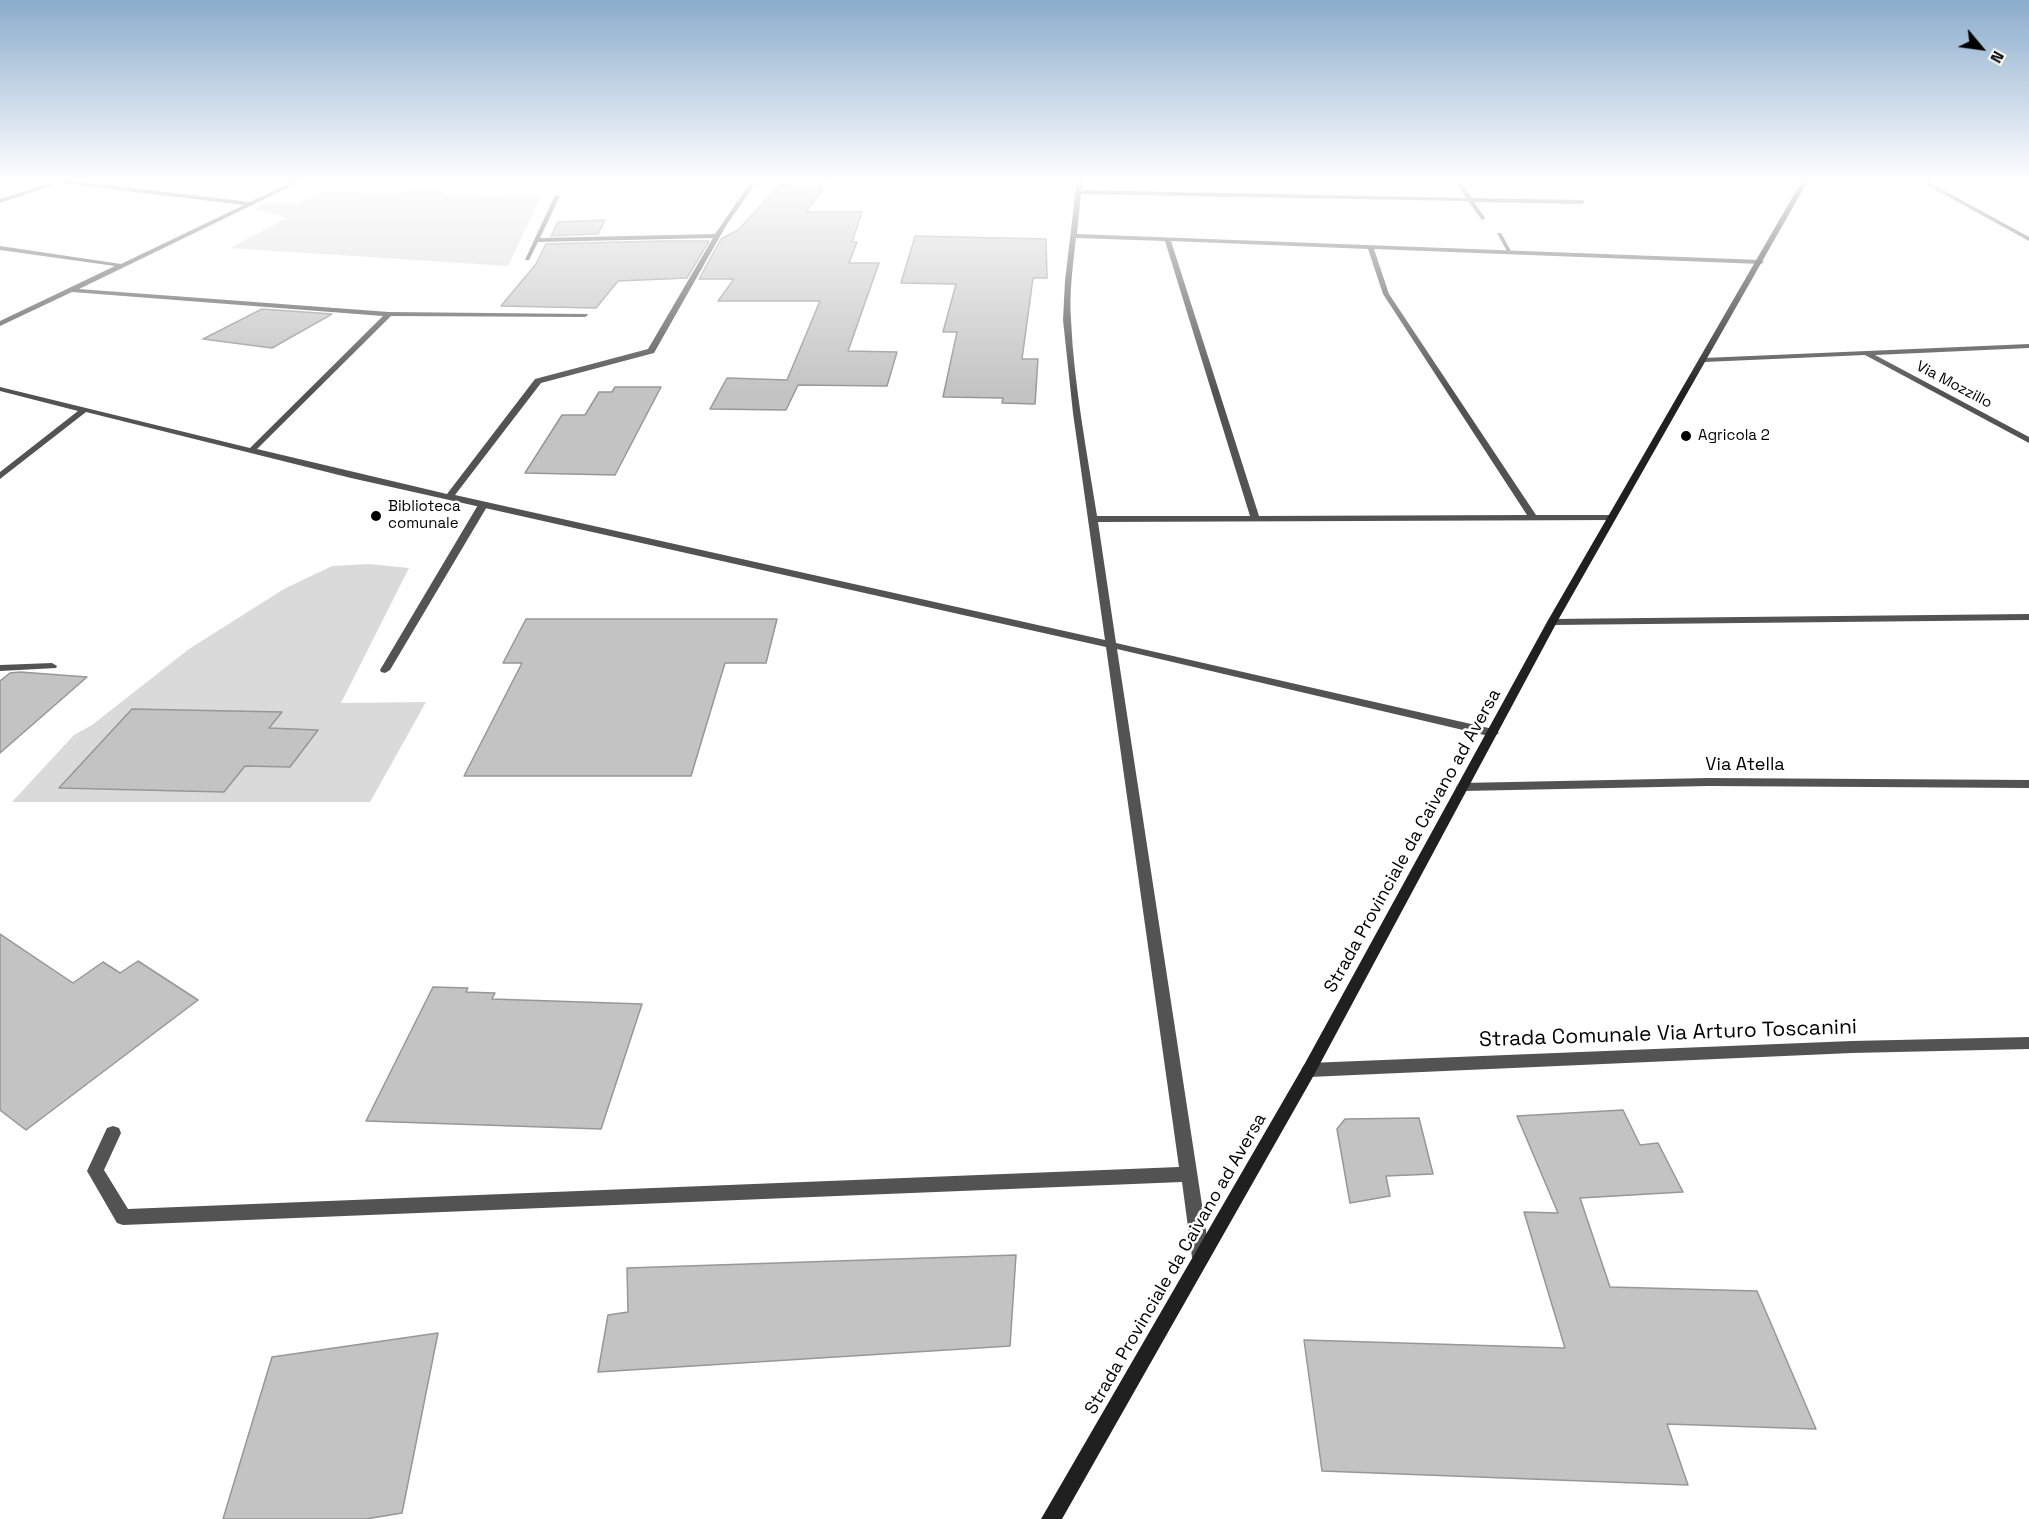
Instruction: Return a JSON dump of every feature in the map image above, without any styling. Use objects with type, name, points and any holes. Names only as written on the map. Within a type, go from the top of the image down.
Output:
[{"type":"main road","name":"Strada Provinciale da Caivano ad Aversa","points":[[1051,1519],[1308,1070],[1552,622],[1768,250]]},
{"type":"street","points":[[13,250],[119,265]]},
{"type":"street","points":[[0,324],[151,250]]},
{"type":"street","points":[[527,259],[531,250]]},
{"type":"street","points":[[449,497],[538,381],[651,351],[709,250]]},
{"type":"street","points":[[1073,250],[1068,281],[1067,320],[1077,413],[1201,1257]]},
{"type":"street","points":[[1170,250],[1255,517]]},
{"type":"street","points":[[1371,250],[1386,294],[1533,518]]},
{"type":"street","points":[[1451,250],[1761,262]]},
{"type":"street","points":[[69,290],[389,314],[585,315]]},
{"type":"street","points":[[251,451],[389,314]]},
{"type":"street","points":[[1704,360],[2029,346]]},
{"type":"street","name":"Via Mozzillo","points":[[1866,353],[2029,440]]},
{"type":"street","points":[[0,389],[483,505],[1493,733]]},
{"type":"street","points":[[0,476],[85,409]]},
{"type":"street","points":[[385,670],[483,505]]},
{"type":"street","points":[[1094,519],[1612,518]]},
{"type":"street","points":[[1552,622],[2029,617]]},
{"type":"street","points":[[0,668],[52,666]]},
{"type":"street","name":"Via Atella","points":[[1462,787],[1709,782],[2029,784]]},
{"type":"street","name":"Strada Comunale Via Arturo Toscanini","points":[[1308,1070],[1840,1048],[2029,1043]]},
{"type":"street","points":[[113,1133],[95,1171],[123,1217],[1189,1174]]},
{"type":"shaded area","points":[[259,250],[516,250],[508,266]]},
{"type":"shaded area","points":[[369,564],[409,568],[341,703],[426,702],[370,802],[12,802],[74,735],[92,725],[189,649],[284,589],[332,566]]},
{"type":"building","points":[[543,250],[704,250],[687,278],[618,281],[596,308],[501,306],[536,264]]},
{"type":"building","points":[[715,250],[854,250],[849,263],[879,263],[848,351],[897,352],[887,386],[798,385],[786,410],[710,409],[727,378],[787,380],[820,301],[718,301],[734,279],[699,279]]},
{"type":"building","points":[[911,250],[1046,250],[1047,278],[1033,278],[1022,359],[1038,359],[1035,404],[1002,403],[1003,398],[943,397],[957,332],[943,332],[956,284],[901,283]]},
{"type":"building","points":[[262,309],[332,314],[272,348],[203,339]]},
{"type":"building","points":[[615,387],[661,387],[615,475],[525,473],[562,415],[585,415],[599,392],[612,392]]},
{"type":"building","points":[[526,619],[777,619],[766,663],[725,663],[691,776],[464,776],[522,663],[503,663]]},
{"type":"building","points":[[10,673],[87,677],[0,753],[0,681]]},
{"type":"building","points":[[132,709],[282,712],[269,728],[318,730],[290,767],[245,766],[224,792],[59,788]]},
{"type":"building","points":[[0,934],[73,983],[103,962],[120,973],[138,961],[198,1000],[26,1130],[0,1110]]},
{"type":"building","points":[[433,987],[468,988],[466,992],[495,993],[492,999],[642,1004],[601,1129],[366,1121]]},
{"type":"building","points":[[1623,1110],[1640,1145],[1658,1143],[1683,1192],[1580,1198],[1610,1287],[1757,1291],[1816,1429],[1667,1424],[1688,1485],[1322,1471],[1304,1340],[1565,1348],[1524,1212],[1558,1213],[1517,1116]]},
{"type":"building","points":[[1419,1118],[1433,1174],[1386,1176],[1390,1196],[1350,1203],[1337,1129],[1345,1119]]},
{"type":"building","points":[[1016,1255],[1010,1346],[598,1372],[608,1315],[628,1312],[627,1268]]},
{"type":"building","points":[[438,1333],[402,1513],[366,1519],[223,1519],[272,1357]]},
{"type":"place","name":"Agricola 2","points":[[1686,436]]},
{"type":"place","name":"Biblioteca comunale","points":[[376,516]]}]
